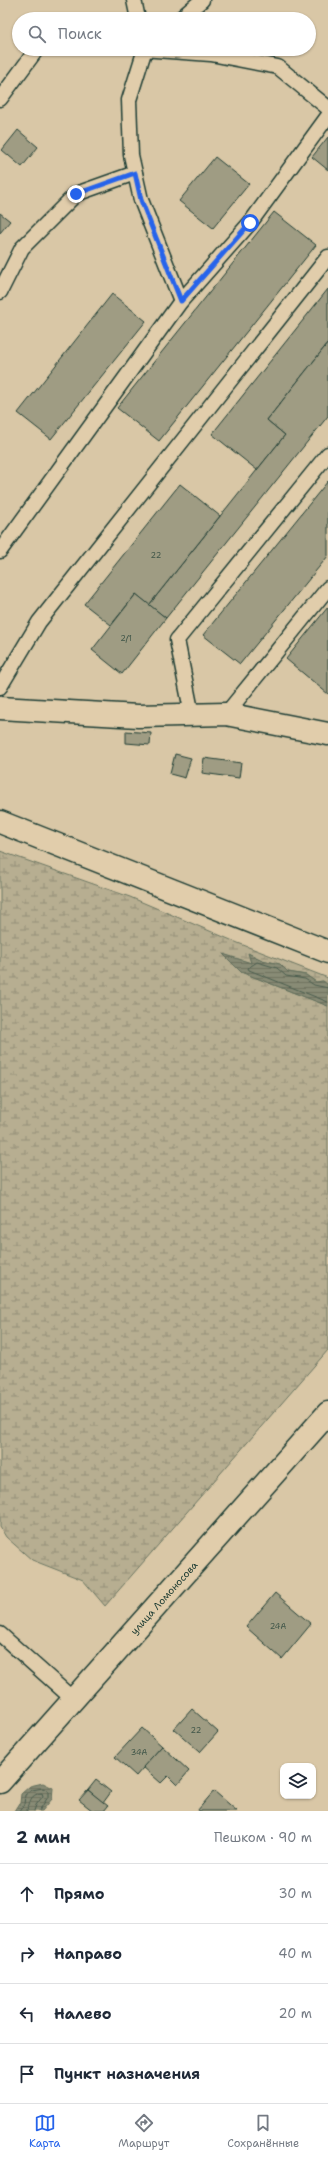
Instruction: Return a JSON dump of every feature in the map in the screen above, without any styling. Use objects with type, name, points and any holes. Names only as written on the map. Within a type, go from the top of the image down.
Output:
[{"type":"street","points":[[0,708],[138,716],[226,714],[328,734]]},
{"type":"street","points":[[0,822],[328,952]]},
{"type":"street","name":"улица Ломоносова","points":[[0,1782],[328,1413]]},
{"type":"lane","points":[[134,0],[137,12]]},
{"type":"lane","points":[[188,12],[202,0]]},
{"type":"lane","points":[[0,99],[33,56]]},
{"type":"lane","points":[[143,56],[129,100],[131,155],[141,200],[181,301]]},
{"type":"lane","points":[[221,56],[278,68],[328,108]]},
{"type":"lane","points":[[0,551],[181,301],[250,223],[328,116]]},
{"type":"lane","points":[[0,292],[22,248],[76,194],[135,173]]},
{"type":"lane","points":[[0,687],[39,622],[328,257]]},
{"type":"lane","points":[[192,715],[177,640],[328,454]]},
{"type":"lane","points":[[226,714],[328,588]]},
{"type":"lane","points":[[0,1634],[74,1700]]},
{"type":"green space","points":[[0,851],[130,897],[238,943],[328,978],[328,985],[323,981],[316,982],[306,975],[288,972],[279,964],[262,960],[249,954],[251,963],[224,955],[241,972],[328,1006],[328,1350],[105,1606],[83,1580],[32,1560],[6,1537],[0,1527]]},
{"type":"water","points":[[248,953],[262,960],[280,964],[288,972],[306,975],[316,982],[323,981],[328,985],[328,1006],[241,972],[223,954],[251,963]]},
{"type":"water","points":[[43,1783],[53,1788],[52,1799],[42,1811],[15,1811],[20,1803],[21,1794],[30,1786]]},
{"type":"building","points":[[18,130],[38,147],[22,167],[2,150]]},
{"type":"building","points":[[328,137],[328,170],[312,157]]},
{"type":"building","points":[[215,157],[249,184],[213,228],[179,201]]},
{"type":"building","points":[[274,212],[316,245],[159,441],[117,408]]},
{"type":"building","points":[[0,213],[10,221],[0,233]]},
{"type":"building","points":[[328,289],[328,343],[267,420],[285,435],[257,470],[212,434]]},
{"type":"building","points":[[112,294],[146,321],[51,439],[18,413]]},
{"type":"building","points":[[328,343],[328,416],[166,618],[149,605],[285,435],[267,420]]},
{"type":"building","points":[[328,481],[328,556],[240,664],[203,635]]},
{"type":"building","points":[[180,484],[220,516],[149,605],[136,594],[111,625],[84,604]]},
{"type":"building","points":[[136,594],[166,618],[122,674],[92,650]]},
{"type":"building","points":[[328,607],[328,694],[286,659]]},
{"type":"building","points":[[126,731],[151,733],[150,745],[126,743]]},
{"type":"building","points":[[175,754],[191,758],[185,778],[170,774]]},
{"type":"building","points":[[204,758],[241,763],[239,778],[202,773]]},
{"type":"building","points":[[275,1593],[311,1624],[282,1659],[246,1627]]},
{"type":"building","points":[[192,1709],[218,1732],[200,1752],[174,1729]]},
{"type":"building","points":[[142,1728],[162,1746],[136,1776],[115,1757]]},
{"type":"building","points":[[162,1746],[189,1771],[177,1785],[168,1776],[161,1783],[143,1767]]},
{"type":"building","points":[[96,1780],[111,1792],[103,1803],[88,1790]]},
{"type":"building","points":[[88,1790],[108,1806],[104,1811],[93,1811],[79,1800]]},
{"type":"building","points":[[214,1791],[237,1811],[197,1811]]},
{"type":"route","points":[[76,194],[135,173],[141,200],[181,301],[250,223]]}]
